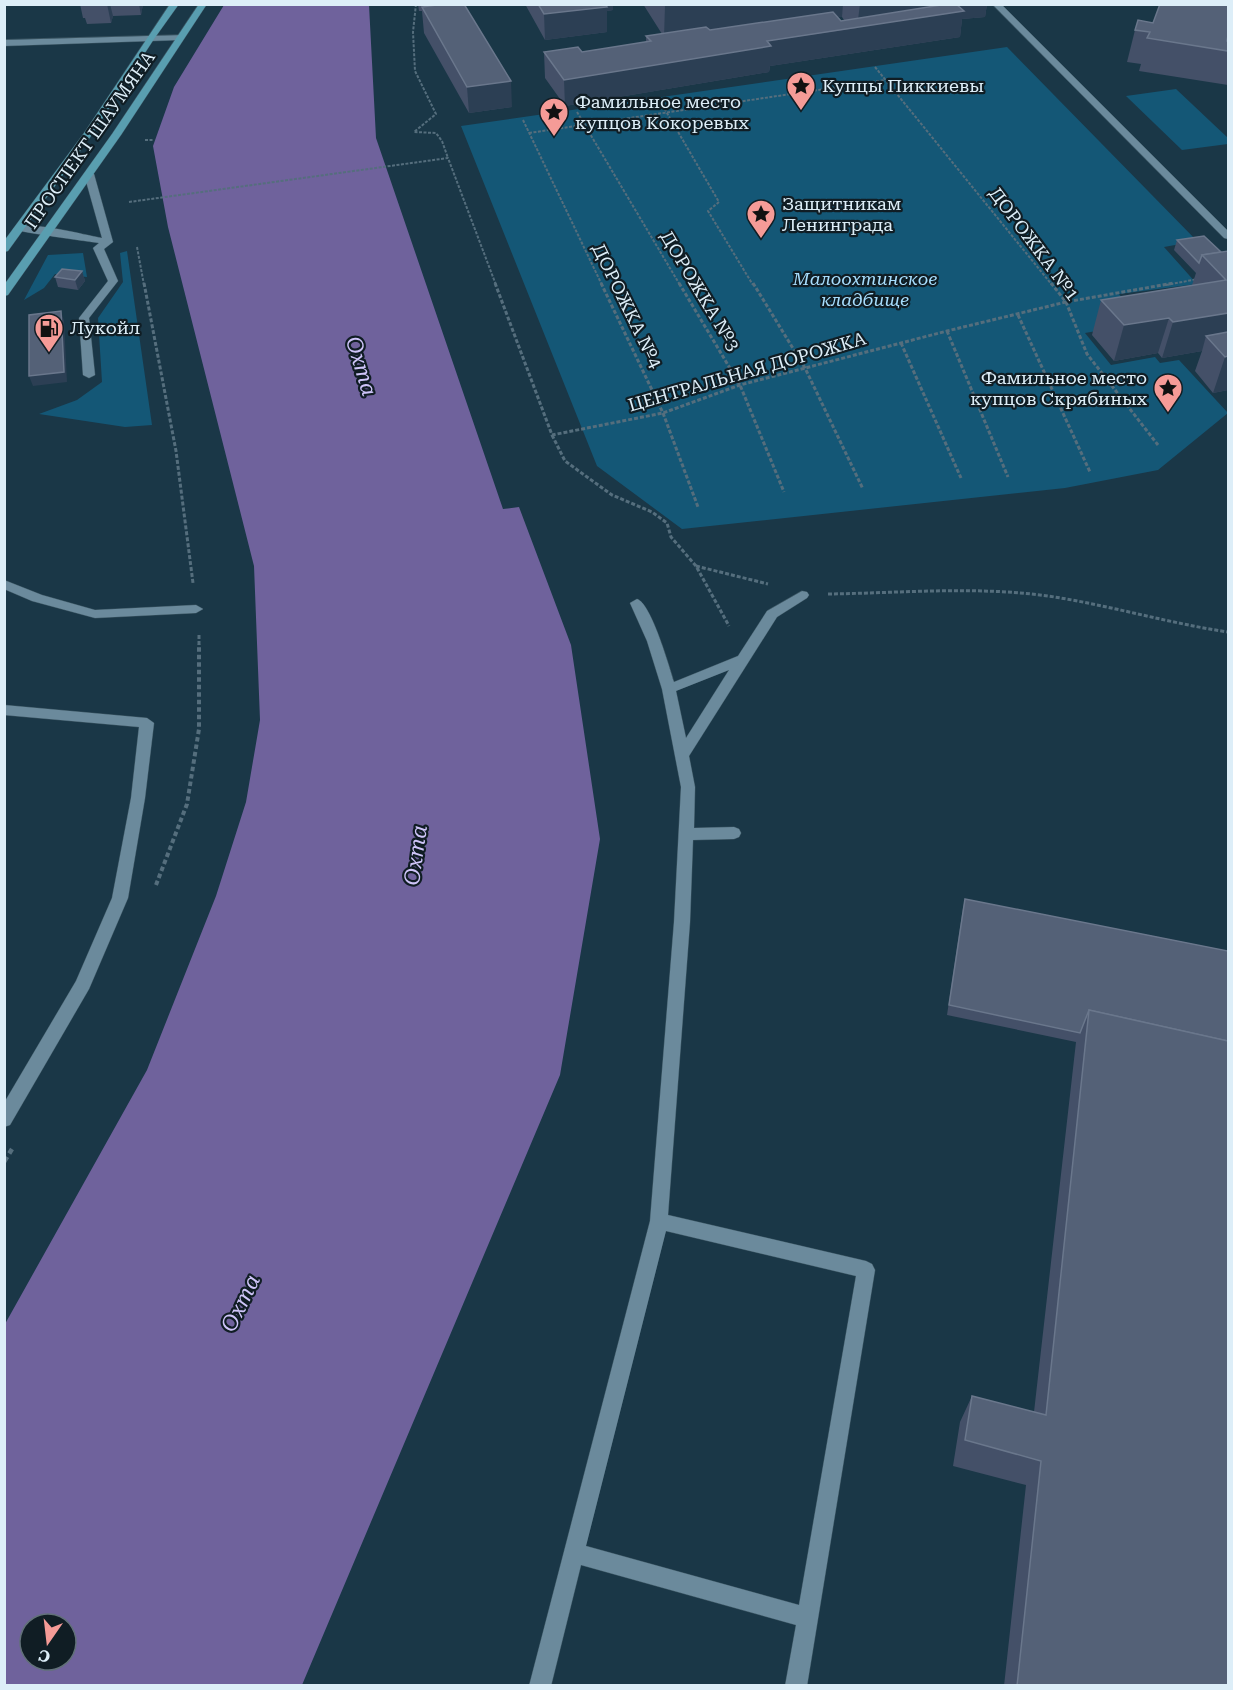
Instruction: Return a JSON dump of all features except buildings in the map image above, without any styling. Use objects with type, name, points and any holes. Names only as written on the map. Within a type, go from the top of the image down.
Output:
[{"type":"street","name":"ПРОСПЕКТ ШАУМЯНА","points":[[4,249],[88,135],[150,38],[175,4]]},
{"type":"street","name":"ПРОСПЕКТ ШАУМЯНА","points":[[4,293],[89,174],[203,4]]},
{"type":"lane","points":[[996,4],[1228,236]]},
{"type":"lane","points":[[4,43],[180,37]]},
{"type":"lane","points":[[89,174],[108,242]]},
{"type":"lane","points":[[18,229],[47,231],[108,242]]},
{"type":"lane","points":[[89,375],[84,318],[113,281],[98,248],[108,242]]},
{"type":"lane","points":[[4,584],[37,598],[95,614],[196,609]]},
{"type":"lane","points":[[682,755],[772,614],[802,595]]},
{"type":"lane","points":[[540,1686],[659,1221],[682,922],[688,787],[669,689],[654,641],[637,603]]},
{"type":"lane","points":[[669,689],[745,659]]},
{"type":"lane","points":[[4,710],[147,723],[138,798],[120,898],[83,984],[4,1120]]},
{"type":"lane","points":[[686,834],[734,833]]},
{"type":"lane","points":[[659,1221],[866,1270],[796,1686]]},
{"type":"lane","points":[[574,1554],[808,1617]]},
{"type":"path","points":[[416,4],[413,32],[415,71],[436,114],[414,132],[436,133],[442,141],[552,435],[566,461],[575,468],[612,495],[652,512],[667,523],[671,537],[696,566],[745,659]]},
{"type":"path","name":"ДОРОЖКА №1","points":[[875,67],[1066,302],[1087,354],[1158,445]]},
{"type":"path","points":[[529,133],[886,80]]},
{"type":"path","points":[[660,101],[669,112],[719,202],[708,211],[805,368],[863,489]]},
{"type":"path","name":"ДОРОЖКА №3","points":[[577,112],[741,384],[784,492]]},
{"type":"path","name":"ДОРОЖКА №4","points":[[523,120],[663,413],[698,507]]},
{"type":"path","points":[[129,201],[448,158]]},
{"type":"path","points":[[137,244],[176,451],[200,646],[199,729],[187,804],[159,878]]},
{"type":"path","name":"ЦЕНТРАЛЬНАЯ ДОРОЖКА","points":[[552,435],[582,431],[663,413],[741,384],[1066,302],[1202,279]]},
{"type":"path","points":[[1018,315],[1090,472]]},
{"type":"path","points":[[946,331],[1008,477]]},
{"type":"path","points":[[901,343],[961,478]]},
{"type":"path","points":[[696,566],[759,580],[802,595],[1022,593],[1117,609],[1194,628],[1228,632]]},
{"type":"green space","name":"Малоохтинское кладбище","points":[[1007,47],[1197,241],[1164,247],[1197,284],[1119,294],[1142,323],[1085,333],[1111,365],[1155,357],[1160,363],[1179,360],[1228,413],[1158,470],[1065,488],[682,529],[597,466],[461,126]]},
{"type":"green space","points":[[1176,89],[1228,138],[1228,144],[1182,150],[1126,96]]},
{"type":"green space","points":[[127,251],[152,425],[125,427],[39,414],[77,400],[102,382],[98,318],[123,282],[120,253]]},
{"type":"green space","points":[[83,253],[87,277],[55,274],[44,288],[24,300],[48,255]]},
{"type":"water","name":"Охта","points":[[224,5],[369,5],[376,138],[503,509],[519,507],[571,645],[600,839],[560,1075],[302,1685],[5,1685],[5,1324],[147,1070],[216,896],[246,802],[260,720],[254,566],[168,227],[153,146],[174,87]]},
{"type":"place","name":"Купцы Пиккиевы","points":[[801,112]]},
{"type":"place","name":"Фамильное место купцов Кокоревых","points":[[554,138]]},
{"type":"place","name":"Защитникам Ленинграда","points":[[761,240]]},
{"type":"place","name":"Лукойл","points":[[49,354]]},
{"type":"place","name":"Фамильное место купцов Скрябиных","points":[[1168,414]]}]
